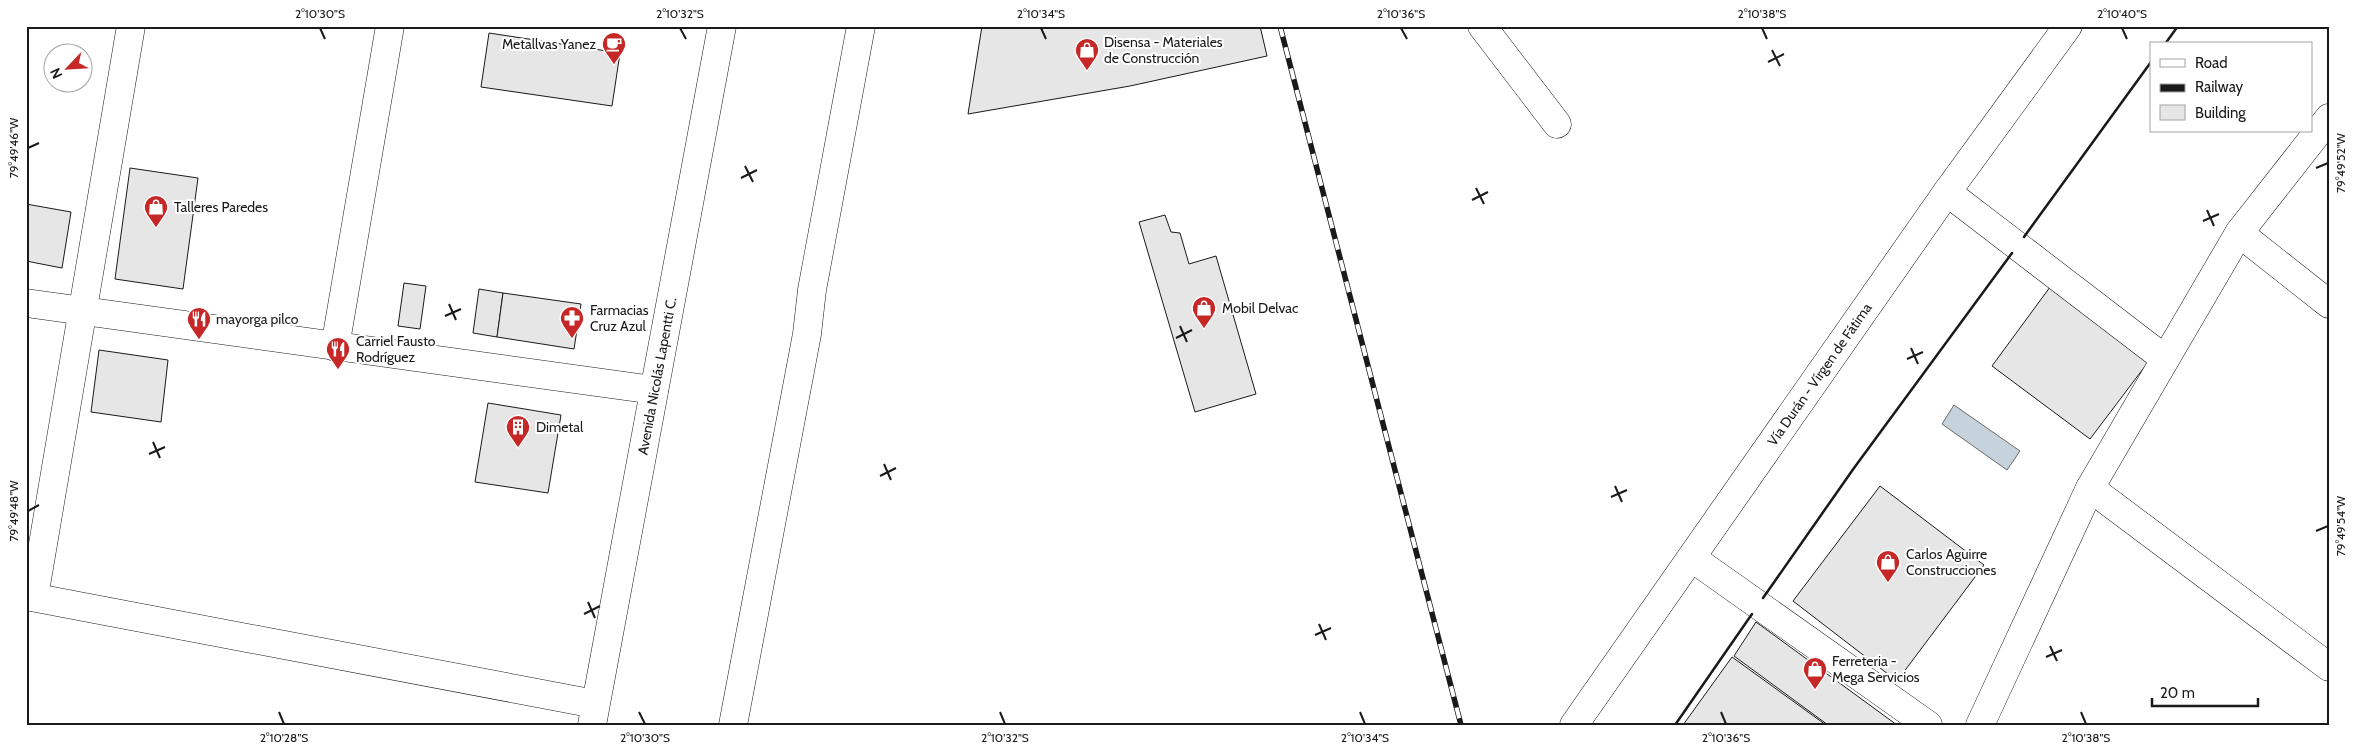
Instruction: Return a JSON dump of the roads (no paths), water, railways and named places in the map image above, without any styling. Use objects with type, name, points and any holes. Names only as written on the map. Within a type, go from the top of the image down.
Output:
[{"type":"main road","points":[[131,26],[82,312],[30,597],[594,714]]},
{"type":"main road","points":[[335,347],[390,26]]},
{"type":"main road","name":"Avenida Nicolás Lapentti C.","points":[[594,714],[722,26]]},
{"type":"main road","points":[[733,725],[807,334],[812,290],[861,26]]},
{"type":"main road","points":[[1482,26],[1557,124]]},
{"type":"main road","name":"Vía Durán - Vírgen de Fátima","points":[[1574,725],[1947,192],[2068,26]]},
{"type":"main road","points":[[1980,725],[2090,488],[2239,233],[2329,118]]},
{"type":"main road","points":[[1947,192],[2166,359]]},
{"type":"main road","points":[[2239,233],[2329,304]]},
{"type":"main road","points":[[26,303],[654,390]]},
{"type":"main road","points":[[2090,488],[2329,667]]},
{"type":"main road","points":[[1692,558],[1928,725]]},
{"type":"railway","points":[[1280,26],[1461,725]]},
{"type":"place","name":"Metallvas Yanez","points":[[614,65]]},
{"type":"place","name":"Disensa - Materiales de Construcción","points":[[1087,71]]},
{"type":"place","name":"Talleres Paredes","points":[[156,228]]},
{"type":"place","name":"Mobil Delvac","points":[[1204,329]]},
{"type":"place","name":"Farmacias Cruz Azul","points":[[572,339]]},
{"type":"place","name":"mayorga pilco","points":[[199,340]]},
{"type":"place","name":"Carriel Fausto Rodríguez","points":[[338,370]]},
{"type":"place","name":"Dimetal","points":[[518,448]]},
{"type":"place","name":"Carlos Aguirre Construcciones","points":[[1888,583]]},
{"type":"place","name":"Ferreteria - Mega Servicios","points":[[1815,690]]}]
